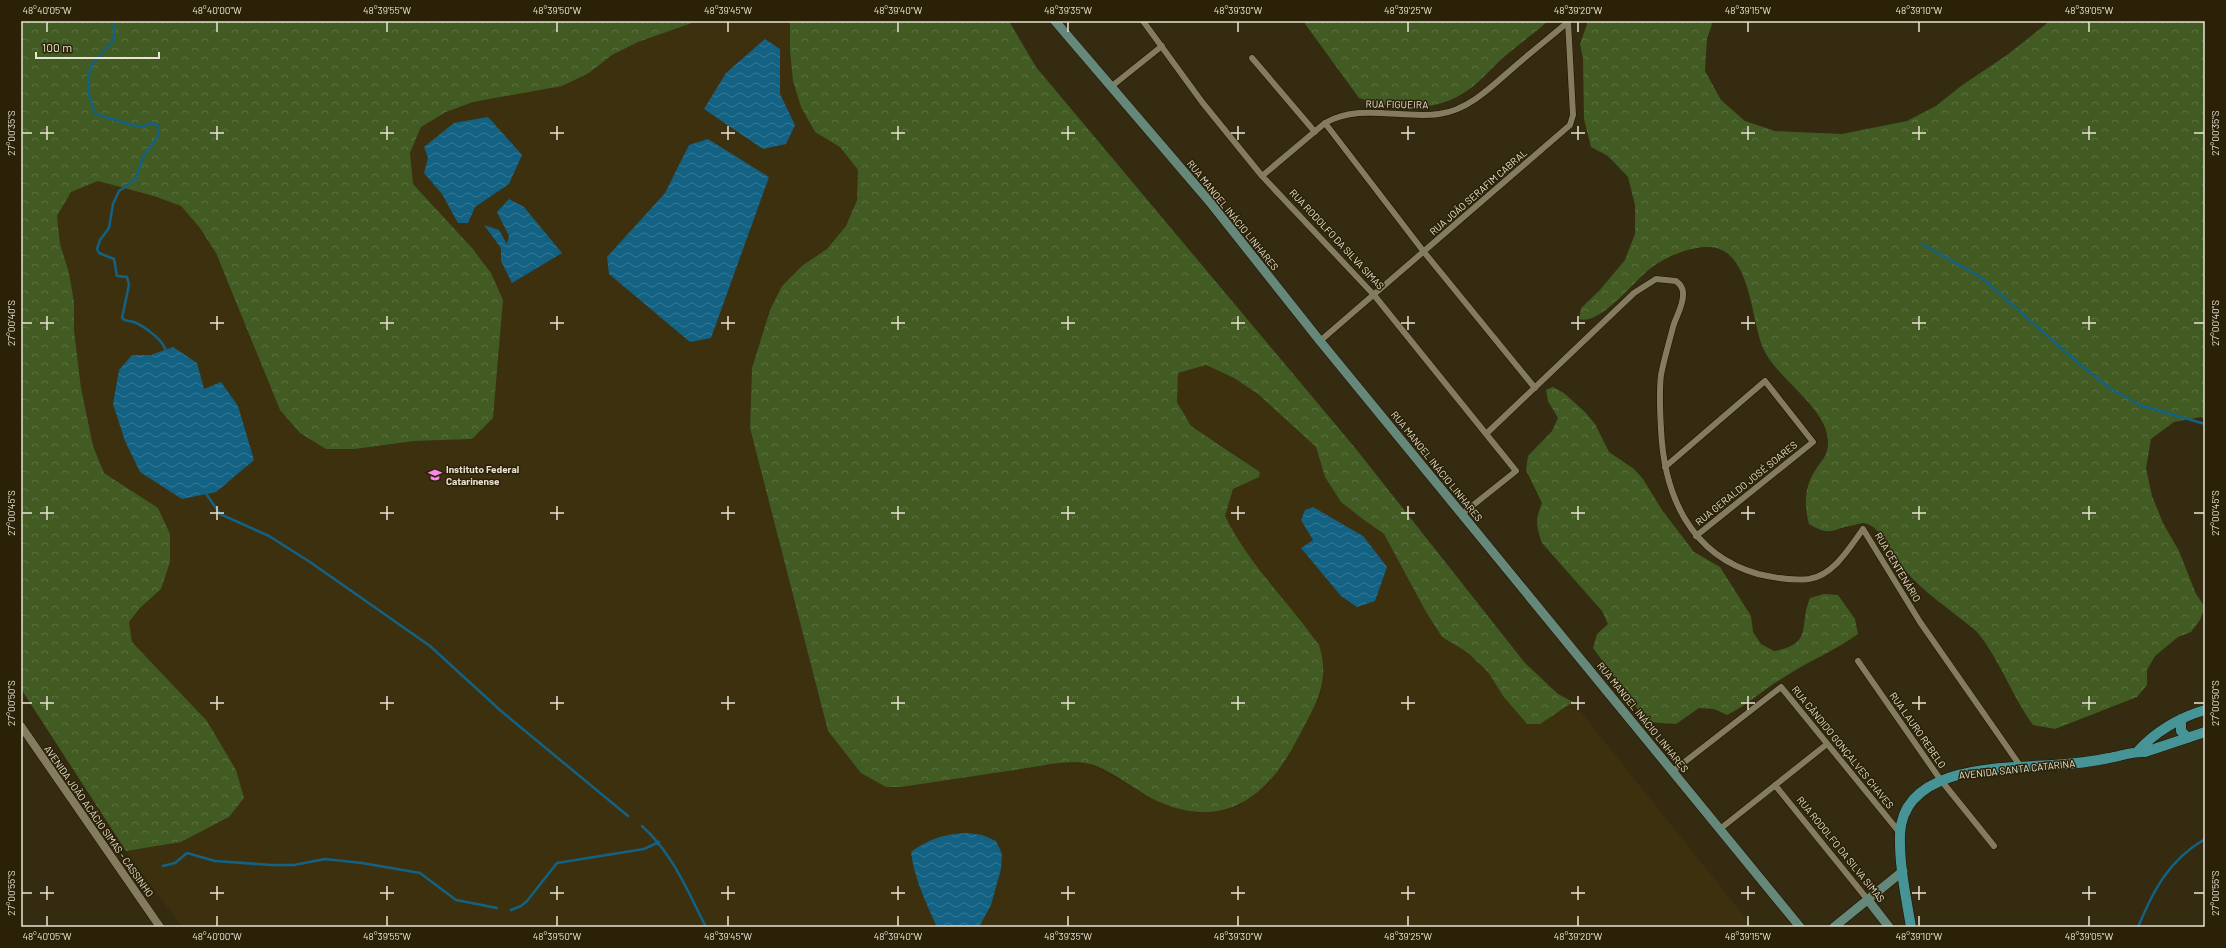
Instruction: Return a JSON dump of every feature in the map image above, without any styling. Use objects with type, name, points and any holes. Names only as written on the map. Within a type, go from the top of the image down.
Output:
[{"type":"main road","name":"RUA MANOEL INÁCIO LINHARES","points":[[1055,21],[1209,201],[1320,341],[1800,927]]},
{"type":"main road","name":"AVENIDA SANTA CATARINA","points":[[2138,751],[2144,744],[2181,719],[2205,710]]},
{"type":"main road","points":[[2181,719],[2182,731],[2188,738]]},
{"type":"main road","name":"AVENIDA SANTA CATARINA","points":[[1911,927],[1903,871],[1900,833],[1904,816],[1913,799],[1940,779],[1966,773],[2065,764],[2109,758],[2138,751],[2145,752],[2205,732]]},
{"type":"main road","points":[[1834,927],[1903,871]]},
{"type":"main road","name":"RUA RODOLFO DA SILVA SIMAS","points":[[1868,900],[1889,927]]},
{"type":"street","name":"RUA RODOLFO DA SILVA SIMAS","points":[[1143,21],[1202,102],[1262,176],[1374,295],[1516,471],[1462,514]]},
{"type":"street","name":"RUA FIGUEIRA","points":[[1262,176],[1325,123],[1336,116],[1349,113],[1426,115],[1450,112],[1476,98],[1569,21]]},
{"type":"street","name":"RUA JOÃO SERAFIM CABRAL","points":[[1320,341],[1570,125],[1573,115],[1569,21]]},
{"type":"street","points":[[1112,86],[1162,46]]},
{"type":"street","points":[[1252,58],[1315,132]]},
{"type":"street","points":[[1325,123],[1424,252],[1535,388],[1486,434]]},
{"type":"street","name":"RUA CENTENÁRIO","points":[[1535,388],[1643,286],[1656,279],[1663,278],[1673,279],[1680,283],[1684,294],[1674,324],[1661,375],[1661,429],[1665,467],[1679,510],[1696,536],[1713,551],[1745,570],[1772,577],[1794,580],[1814,578],[1829,569],[1840,560],[1864,529],[1920,622],[2021,767]]},
{"type":"street","name":"RUA GERALDO JOSÉ SOARES","points":[[1665,467],[1766,381],[1813,442],[1696,536]]},
{"type":"street","name":"RUA LAURO REBELO","points":[[1858,661],[1940,779],[1994,846]]},
{"type":"street","name":"RUA CÂNDIDO GONÇALVES CHAVES","points":[[1673,771],[1781,687],[1900,833]]},
{"type":"street","name":"AVENIDA JOÃO ACÁCIO SIMAS - CASSINHO","points":[[21,726],[160,927]]},
{"type":"street","points":[[1720,828],[1827,744]]},
{"type":"street","name":"RUA RODOLFO DA SILVA SIMAS","points":[[1775,785],[1868,900]]},
{"type":"shaded area","name":"Instituto Federal Catarinense","points":[[716,21],[786,21],[790,24],[790,52],[793,81],[815,132],[840,147],[858,170],[857,200],[846,226],[827,249],[803,265],[782,286],[770,310],[752,368],[750,428],[828,731],[901,787],[1062,763],[1091,764],[1151,798],[1165,804],[1199,813],[1229,809],[1242,804],[1266,786],[1289,756],[1321,691],[1323,677],[1310,634],[1255,566],[1238,541],[1225,516],[1233,488],[1259,477],[1239,456],[1191,426],[1177,402],[1178,373],[1206,365],[1234,378],[1258,394],[1316,447],[1325,477],[1364,520],[1384,534],[1426,612],[1442,637],[1467,652],[1488,672],[1503,696],[1540,724],[1573,702],[1753,927],[182,927],[126,851],[181,842],[229,817],[207,721],[132,642],[129,622],[140,608],[161,589],[170,562],[133,491],[104,473],[93,446],[81,389],[74,330],[74,301],[69,273],[60,244],[57,216],[71,192],[98,181],[154,196],[181,206],[200,228],[216,253],[280,410],[355,449],[414,441],[471,439],[493,418],[500,334],[491,273],[472,248],[413,184],[410,153],[421,127],[446,112],[473,102],[589,73],[612,55],[638,42],[665,32],[692,23]]},
{"type":"green space","points":[[21,21],[716,21],[692,23],[638,42],[612,55],[589,73],[562,86],[473,102],[446,112],[421,127],[410,153],[413,184],[472,248],[491,273],[503,300],[493,418],[472,439],[414,441],[355,449],[326,449],[300,433],[280,410],[216,253],[200,228],[181,206],[154,196],[98,181],[71,192],[57,216],[60,244],[69,273],[74,302],[74,330],[81,388],[93,446],[104,473],[158,508],[170,534],[170,562],[161,589],[140,608],[129,622],[132,642],[207,721],[236,770],[244,798],[229,817],[181,842],[126,851],[21,689]]},
{"type":"green space","points":[[786,21],[1009,21],[1036,67],[1356,449],[1525,663],[1558,694],[1573,702],[1540,724],[1527,724],[1503,696],[1488,672],[1467,652],[1442,637],[1426,612],[1384,534],[1341,502],[1325,477],[1316,447],[1258,394],[1234,378],[1206,365],[1178,373],[1177,402],[1191,426],[1260,472],[1259,477],[1233,489],[1225,516],[1257,567],[1319,645],[1322,658],[1322,682],[1316,703],[1299,736],[1272,778],[1257,793],[1239,804],[1220,811],[1199,812],[1176,808],[1151,798],[1103,769],[1090,764],[1082,763],[1073,762],[1056,764],[901,787],[886,787],[861,773],[828,731],[750,428],[752,368],[770,310],[782,286],[803,265],[827,249],[846,226],[857,200],[858,170],[840,147],[815,132],[801,107],[793,81],[790,52],[790,24]]},
{"type":"green space","points":[[1303,21],[1548,21],[1505,56],[1474,86],[1462,94],[1450,100],[1425,107],[1398,107],[1359,98]]},
{"type":"green space","points":[[1588,21],[1713,21],[1707,39],[1705,71],[1721,100],[1745,121],[1775,131],[1842,134],[1907,121],[1936,106],[1961,86],[2007,55],[2050,21],[2205,21],[2205,419],[2201,417],[2174,422],[2151,439],[2146,468],[2152,496],[2163,523],[2179,551],[2196,594],[2205,607],[2200,620],[2191,632],[2178,637],[2155,656],[2147,670],[2147,685],[2137,697],[2055,729],[2033,725],[1992,654],[1977,632],[1929,594],[1911,577],[1903,568],[1877,530],[1864,523],[1847,526],[1832,531],[1823,530],[1809,524],[1806,510],[1807,489],[1812,476],[1827,451],[1828,443],[1826,430],[1812,407],[1780,372],[1764,350],[1759,337],[1752,304],[1741,271],[1732,258],[1721,250],[1706,247],[1686,250],[1667,258],[1647,271],[1608,308],[1598,315],[1588,319],[1579,319],[1581,308],[1599,291],[1625,260],[1635,234],[1635,205],[1628,177],[1608,156],[1591,147],[1584,119],[1583,58],[1580,44]]},
{"type":"green space","points":[[1553,387],[1564,393],[1585,412],[1595,424],[1609,452],[1634,469],[1643,479],[1662,510],[1694,552],[1720,567],[1751,616],[1753,632],[1761,644],[1774,651],[1787,648],[1795,644],[1800,639],[1802,633],[1810,598],[1824,594],[1838,595],[1855,619],[1858,634],[1778,681],[1727,715],[1714,709],[1699,708],[1676,724],[1647,722],[1593,648],[1597,634],[1608,624],[1602,611],[1542,543],[1538,532],[1537,519],[1542,503],[1526,470],[1528,456],[1552,431],[1558,418],[1548,401],[1546,390]]},
{"type":"water","points":[[765,39],[780,49],[780,94],[795,125],[786,144],[763,149],[704,109],[726,73]]},
{"type":"water","points":[[488,117],[522,155],[509,184],[475,207],[468,223],[458,223],[442,194],[424,173],[428,158],[424,147],[454,123]]},
{"type":"water","points":[[708,139],[769,177],[711,338],[690,342],[609,274],[607,257],[665,193],[689,145]]},
{"type":"water","points":[[509,199],[524,207],[562,253],[512,283],[501,261],[501,248],[484,225],[499,230],[507,244],[509,236],[497,212]]},
{"type":"water","points":[[173,347],[197,363],[204,389],[221,382],[238,406],[254,460],[216,492],[182,499],[140,472],[125,441],[113,404],[119,370],[132,355],[151,355]]},
{"type":"water","points":[[1313,507],[1363,536],[1387,567],[1375,601],[1357,607],[1341,596],[1301,548],[1313,540],[1301,520],[1305,510]]},
{"type":"water","points":[[967,833],[982,835],[996,841],[1002,854],[1001,869],[991,905],[979,927],[937,927],[918,881],[911,852],[917,847],[937,838]]},
{"type":"waterway","points":[[114,21],[114,40],[97,58],[90,69],[88,76],[89,93],[92,104],[96,114],[138,127],[154,123],[158,126],[159,135],[143,157],[135,180],[119,191],[113,204],[109,228],[100,240],[97,249],[99,253],[114,259],[117,276],[127,277],[129,285],[122,318],[134,322],[148,330],[162,343],[166,352]]},
{"type":"waterway","points":[[1922,244],[1982,278],[2083,367],[2111,389],[2140,405],[2205,424]]},
{"type":"waterway","points":[[205,492],[220,514],[269,536],[310,562],[430,646],[501,711],[628,816]]},
{"type":"waterway","points":[[642,826],[653,837],[671,861],[686,886],[706,927]]},
{"type":"waterway","points":[[2138,927],[2150,900],[2172,866],[2192,847],[2205,839]]},
{"type":"waterway","points":[[511,910],[521,906],[527,901],[557,863],[644,849],[659,842]]},
{"type":"waterway","points":[[163,866],[175,863],[187,853],[215,861],[272,865],[294,865],[325,859],[362,863],[420,873],[456,900],[497,908]]},
{"type":"place","name":"Instituto Federal Catarinense","points":[[435,475]]}]
